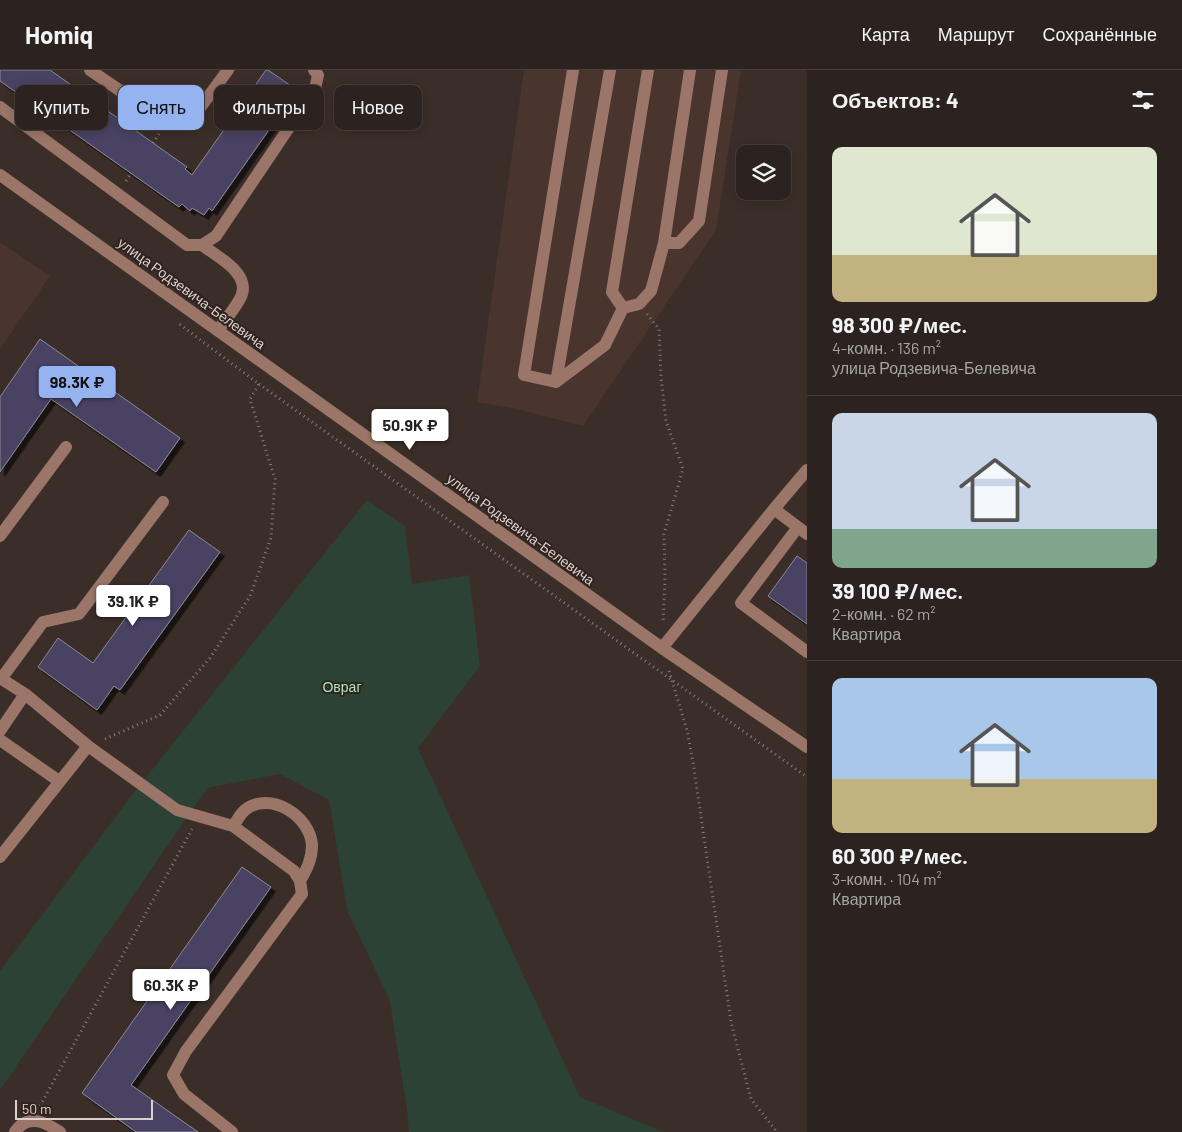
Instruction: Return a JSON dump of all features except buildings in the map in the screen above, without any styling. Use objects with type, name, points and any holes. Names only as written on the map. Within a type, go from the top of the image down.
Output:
[{"type":"street","points":[[90,70],[167,124],[181,125],[194,116],[228,70]]},
{"type":"street","points":[[0,107],[187,245],[202,245],[216,236],[315,89],[318,75],[314,70]]},
{"type":"street","points":[[573,70],[524,375],[556,382],[605,345],[623,308]]},
{"type":"street","points":[[556,382],[610,70]]},
{"type":"street","points":[[623,308],[612,292],[648,70]]},
{"type":"street","points":[[623,308],[639,304],[651,291],[664,244],[690,70]]},
{"type":"street","points":[[664,244],[679,243],[699,222],[722,70]]},
{"type":"street","name":"улица Родзевича-Белевича","points":[[0,175],[662,648],[807,747]]},
{"type":"street","points":[[202,245],[236,272],[242,282],[242,294],[218,330]]},
{"type":"street","points":[[0,536],[66,447]]},
{"type":"street","points":[[662,648],[807,470]]},
{"type":"street","points":[[163,502],[79,614],[43,622],[1,678],[24,694],[88,746],[178,810],[233,826],[294,871],[300,881],[302,894],[186,1051],[173,1075],[184,1094],[232,1132]]},
{"type":"street","points":[[774,509],[802,531],[741,603],[807,652]]},
{"type":"street","points":[[0,731],[24,694]]},
{"type":"street","points":[[0,740],[59,781]]},
{"type":"street","points":[[0,857],[88,746]]},
{"type":"street","points":[[233,826],[245,810],[256,805],[275,803],[288,809],[306,827],[312,843],[310,863],[300,881]]},
{"type":"street","points":[[15,1132],[19,1126],[32,1120],[47,1124],[60,1132]]},
{"type":"path","points":[[639,304],[659,329],[666,421],[682,470],[664,534],[665,580],[662,648],[687,730],[693,762],[731,1022],[752,1099],[777,1132]]},
{"type":"path","points":[[172,319],[259,384],[807,777]]},
{"type":"path","points":[[88,746],[160,715],[210,658],[250,596],[271,538],[275,479],[250,399],[259,384]]},
{"type":"path","points":[[32,1120],[199,816]]},
{"type":"shaded area","points":[[524,70],[741,70],[716,230],[583,426],[513,408],[477,402]]},
{"type":"shaded area","points":[[0,242],[50,276],[0,349]]},
{"type":"green space","name":"Овраг","points":[[367,500],[405,526],[412,584],[469,575],[480,666],[418,748],[580,1097],[663,1132],[409,1132],[390,1001],[347,910],[329,800],[280,774],[207,788],[0,1090],[0,971],[132,795]]}]
